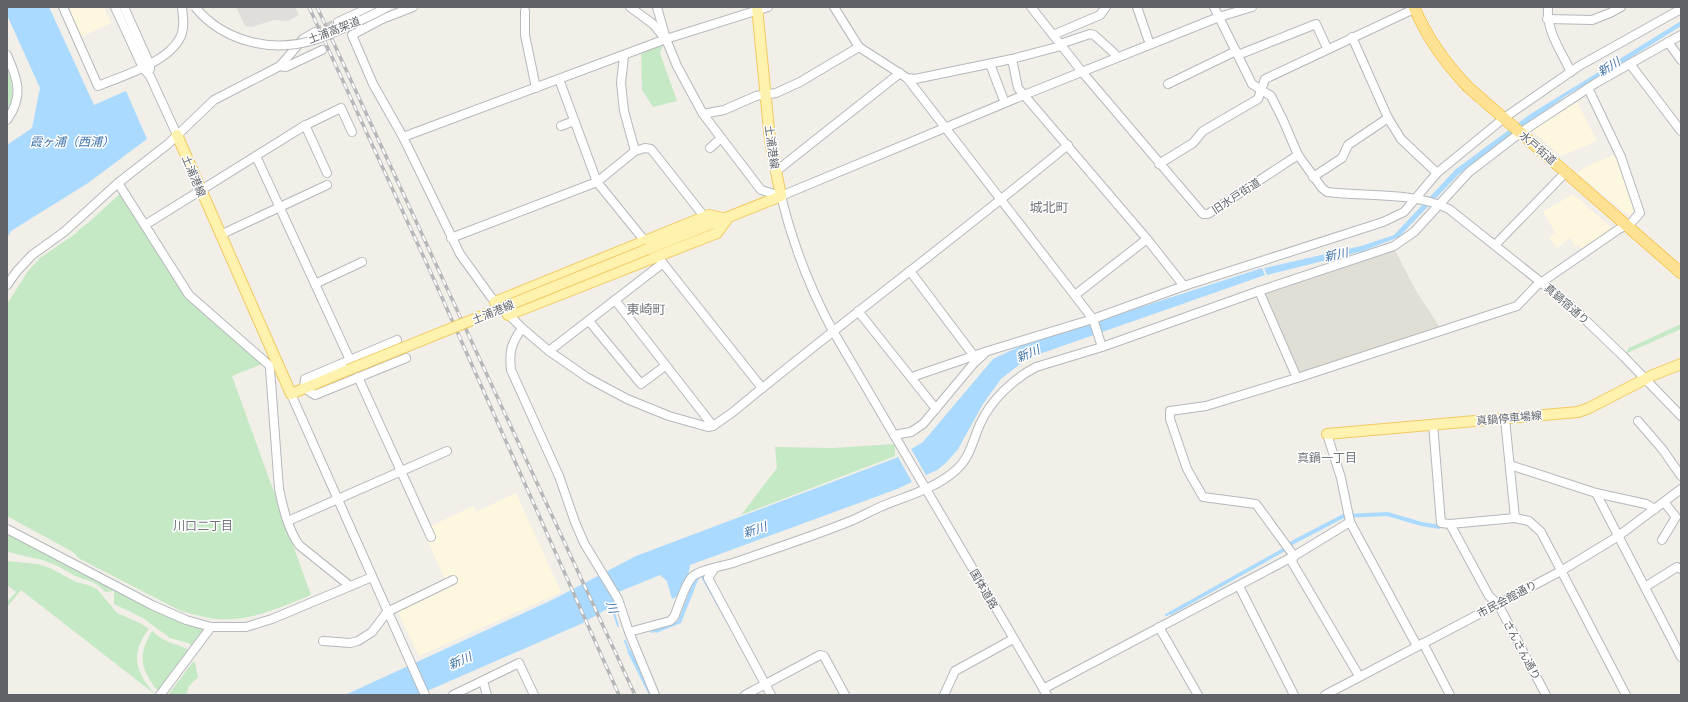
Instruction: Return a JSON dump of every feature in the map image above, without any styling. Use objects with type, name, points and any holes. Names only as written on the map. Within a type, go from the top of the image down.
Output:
[{"type":"highway","name":"水戸街道","points":[[1414,8],[1426,33],[1444,61],[1468,87],[1681,273]]},
{"type":"main road","name":"土浦港線","points":[[177,135],[291,394],[349,365],[646,245],[727,219],[781,196],[775,172],[765,94],[757,9]]},
{"type":"main road","points":[[508,315],[660,260],[717,233],[727,219]]},
{"type":"main road","points":[[495,302],[646,245]]},
{"type":"main road","name":"真鍋停車場線","points":[[1327,434],[1578,412],[1681,364]]},
{"type":"street","points":[[63,7],[98,86],[146,67],[172,48],[180,37],[184,21],[182,7]]},
{"type":"street","points":[[115,7],[146,67],[177,135]]},
{"type":"street","points":[[124,7],[146,67]]},
{"type":"street","name":"土浦高架道","points":[[195,7],[217,27],[235,37],[261,44],[280,45],[314,40],[387,7]]},
{"type":"street","points":[[338,22],[371,7]]},
{"type":"street","points":[[376,7],[382,19]]},
{"type":"street","points":[[413,7],[382,19],[352,35],[373,84],[403,138],[460,254],[472,273],[495,302],[522,328],[550,351],[588,378],[627,399],[669,416],[708,427],[713,426],[910,270],[1001,201],[1068,145]]},
{"type":"street","points":[[630,7],[653,24],[666,39]]},
{"type":"street","points":[[657,7],[666,39],[676,66],[703,114],[761,190],[781,196],[1024,95],[1083,73],[1219,17],[1252,7]]},
{"type":"street","points":[[403,138],[666,39],[757,9],[768,7]]},
{"type":"street","points":[[834,7],[858,47],[907,78],[947,128],[1001,201],[1093,319],[1102,347]]},
{"type":"street","name":"旧水戸街道","points":[[1031,7],[1083,73],[1201,213],[1206,215],[1298,155]]},
{"type":"street","points":[[1053,35],[1100,15],[1106,7]]},
{"type":"street","points":[[1137,7],[1148,39]]},
{"type":"street","points":[[1214,7],[1252,84],[1271,96],[1298,155],[1322,188],[1327,192],[1418,199],[1437,204]]},
{"type":"street","points":[[1548,7],[1547,19],[1553,36],[1571,72]]},
{"type":"street","points":[[1547,19],[1592,20],[1610,13],[1620,7]]},
{"type":"street","points":[[1159,164],[1193,144],[1203,131],[1258,99],[1265,79],[1327,48],[1414,8]]},
{"type":"street","points":[[912,377],[988,351],[1093,319],[1184,286],[1383,222],[1404,212],[1418,199],[1437,173],[1505,120],[1571,72],[1681,9]]},
{"type":"street","points":[[525,11],[525,35],[536,88]]},
{"type":"street","points":[[1168,84],[1237,53],[1316,24],[1327,48]]},
{"type":"street","points":[[7,285],[17,271],[32,255],[64,232],[118,183],[168,144],[218,97],[280,66],[303,39],[315,32]]},
{"type":"street","points":[[907,78],[915,79],[1012,59],[1061,45],[1090,34],[1094,34],[1114,53]]},
{"type":"street","points":[[629,632],[670,621],[674,617],[692,577],[707,569],[714,569],[854,520],[923,486],[950,475],[958,468],[972,446],[980,423],[997,398],[1018,377],[1036,366],[1102,347],[1259,291],[1394,246],[1414,232],[1437,204],[1469,172],[1519,132],[1588,88],[1681,35]]},
{"type":"street","points":[[1352,37],[1388,118],[1400,139],[1437,173]]},
{"type":"street","points":[[1668,42],[1681,60]]},
{"type":"street","points":[[703,114],[724,110],[746,100],[765,94],[776,93],[800,82],[858,47]]},
{"type":"street","points":[[280,66],[286,67],[322,50]]},
{"type":"street","points":[[7,55],[16,76],[18,94],[13,111],[7,120]]},
{"type":"street","points":[[624,56],[621,83],[624,111],[636,151]]},
{"type":"street","points":[[1012,59],[1018,88],[1147,238],[1184,286]]},
{"type":"street","points":[[990,64],[1003,98]]},
{"type":"street","points":[[1630,64],[1678,122],[1681,131]]},
{"type":"street","points":[[775,172],[900,74]]},
{"type":"street","points":[[559,79],[597,182],[646,245]]},
{"type":"street","points":[[1294,556],[1256,504],[1203,497],[1187,469],[1170,419],[1170,411],[1206,406],[1517,306],[1537,284],[1631,223],[1640,213],[1621,157],[1588,88]]},
{"type":"street","points":[[145,225],[305,125],[341,108],[352,132]]},
{"type":"street","points":[[1313,177],[1342,158],[1348,145],[1388,118]]},
{"type":"street","points":[[561,126],[574,121]]},
{"type":"street","points":[[305,125],[328,173]]},
{"type":"street","points":[[710,148],[721,138]]},
{"type":"street","points":[[452,238],[597,182],[636,151],[645,148],[651,149],[703,215]]},
{"type":"street","points":[[256,156],[315,284],[349,365],[397,340]]},
{"type":"street","points":[[1495,245],[1566,172]]},
{"type":"street","points":[[118,183],[189,294],[269,367],[279,489],[283,509],[293,537],[298,545],[350,586]]},
{"type":"street","points":[[220,235],[327,185]]},
{"type":"street","name":"国体道路","points":[[781,196],[788,228],[801,266],[832,331],[1045,692]]},
{"type":"street","name":"真鍋宿通り","points":[[1437,204],[1460,217],[1542,282],[1604,337],[1681,416]]},
{"type":"street","points":[[1075,295],[1147,238]]},
{"type":"street","points":[[550,351],[615,300],[660,260],[762,388]]},
{"type":"street","points":[[315,284],[362,262]]},
{"type":"street","points":[[910,270],[974,356]]},
{"type":"street","points":[[1259,291],[1297,378]]},
{"type":"street","points":[[615,300],[713,426]]},
{"type":"street","points":[[858,311],[936,408]]},
{"type":"street","points":[[589,321],[641,384],[665,366]]},
{"type":"street","points":[[522,328],[511,346],[509,357],[510,370],[558,476],[584,543],[618,600],[629,632],[655,695]]},
{"type":"street","points":[[894,435],[916,430],[974,363],[988,351]]},
{"type":"street","points":[[304,388],[315,395],[406,358]]},
{"type":"street","points":[[358,377],[431,536]]},
{"type":"street","points":[[291,394],[425,695]]},
{"type":"street","points":[[1505,419],[1515,518]]},
{"type":"street","points":[[1638,421],[1663,450],[1681,476]]},
{"type":"street","name":"さんさん通り","points":[[1433,424],[1441,523],[1450,524],[1489,596],[1498,604],[1546,695]]},
{"type":"street","points":[[1327,434],[1341,478],[1350,522],[1450,695]]},
{"type":"street","points":[[288,521],[447,451]]},
{"type":"street","points":[[1510,465],[1596,493],[1646,504],[1655,509]]},
{"type":"street","name":"市民会館通り","points":[[1325,695],[1561,571],[1617,537],[1680,492]]},
{"type":"street","points":[[1596,493],[1617,537],[1678,643],[1681,657]]},
{"type":"street","points":[[1662,540],[1676,517],[1664,502]]},
{"type":"street","points":[[1450,524],[1515,518],[1529,521],[1541,532],[1626,695]]},
{"type":"street","points":[[1045,692],[1159,627],[1294,556],[1350,522]]},
{"type":"street","points":[[7,529],[152,605],[186,620],[227,631],[272,619],[372,577]]},
{"type":"street","points":[[1294,556],[1292,562],[1359,676]]},
{"type":"street","points":[[1645,586],[1677,567],[1681,569]]},
{"type":"street","points":[[714,569],[708,578],[771,695]]},
{"type":"street","points":[[323,641],[350,643],[358,641],[372,632],[387,612],[453,580]]},
{"type":"street","points":[[1239,586],[1294,695]]},
{"type":"street","points":[[160,695],[211,627]]},
{"type":"street","points":[[1159,627],[1198,695]]},
{"type":"street","points":[[944,695],[956,671],[1013,639]]},
{"type":"street","points":[[746,695],[820,655],[824,656],[845,695]]},
{"type":"street","points":[[453,695],[519,663],[534,695]]},
{"type":"street","points":[[483,681],[487,695]]},
{"type":"shaded area","points":[[65,7],[104,7],[111,23],[79,38]]},
{"type":"shaded area","points":[[236,7],[295,7],[299,15],[288,21],[274,20],[252,27],[245,26]]},
{"type":"shaded area","points":[[1577,102],[1597,141],[1561,156],[1531,130]]},
{"type":"shaded area","points":[[1616,154],[1636,208],[1629,216],[1577,173],[1592,164]]},
{"type":"shaded area","points":[[1573,194],[1613,229],[1583,250],[1579,245],[1576,247],[1570,238],[1557,248],[1549,237],[1555,232],[1543,212]]},
{"type":"shaded area","points":[[1395,250],[1415,289],[1442,331],[1297,378],[1260,293]]},
{"type":"shaded area","points":[[516,493],[561,592],[419,656],[395,606],[446,581],[423,530],[473,506],[476,512]]},
{"type":"green space","points":[[664,43],[660,53],[677,101],[653,107],[642,90],[641,52]]},
{"type":"green space","points":[[7,70],[11,79],[12,95],[7,109]]},
{"type":"green space","points":[[121,193],[186,295],[262,364],[232,376],[311,595],[265,613],[253,616],[217,619],[194,615],[181,611],[80,559],[73,552],[7,516],[7,304],[28,271],[40,258],[75,234]]},
{"type":"green space","points":[[1681,324],[1681,329],[1625,354],[1629,348]]},
{"type":"green space","points":[[895,444],[895,456],[741,515],[777,468],[775,447],[833,448]]},
{"type":"green space","points":[[7,532],[209,628],[194,648],[188,643],[170,638],[143,618],[114,604],[114,591],[105,592],[96,584],[59,567],[36,558],[18,555],[7,551]]},
{"type":"green space","points":[[7,561],[38,564],[50,568],[76,582],[97,589],[117,613],[140,623],[149,629],[139,646],[137,655],[140,671],[149,687],[156,695],[21,590],[7,607],[7,602],[16,592],[7,585]]},
{"type":"green space","points":[[152,631],[162,639],[191,651],[159,693],[148,677],[143,664],[144,649]]},
{"type":"green space","points":[[193,662],[195,662],[198,677],[189,686],[186,695],[168,695]]},
{"type":"water","name":"霞ヶ浦（西浦）","points":[[7,7],[49,7],[94,105],[126,91],[147,139],[88,183],[11,231],[7,238],[7,145],[32,128],[40,88],[7,15]]},
{"type":"water","name":"新川","points":[[1681,21],[1681,26],[1619,65],[1567,95],[1459,174],[1399,237],[1363,251],[1267,275],[1264,268],[1361,246],[1394,235],[1456,169],[1529,115]]},
{"type":"water","points":[[1262,268],[1265,275],[1028,358],[1001,379],[983,404],[958,449],[946,463],[937,470],[897,489],[690,565],[686,585],[677,596],[672,599],[667,581],[660,575],[616,593],[612,606],[583,623],[418,695],[345,695],[552,600],[636,556],[896,458],[923,442],[993,359],[1023,345]]},
{"type":"water","points":[[1388,512],[1422,522],[1441,525],[1440,529],[1421,526],[1387,516],[1344,518],[1294,544],[1287,550],[1171,615],[1169,612],[1285,547],[1293,540],[1343,514]]},
{"type":"water","points":[[702,574],[764,683],[743,695],[737,695],[760,682],[701,577],[698,580],[681,623],[656,633],[654,630],[678,621],[694,579]]},
{"type":"water","points":[[627,651],[631,651],[653,695],[649,695]]},
{"type":"pier","points":[[910,447],[927,477],[913,484],[897,455]]},
{"type":"waterway","name":"川","points":[[611,604],[618,626]]},
{"type":"waterway","points":[[1166,615],[1172,612]]},
{"type":"waterway","points":[[652,632],[657,630]]},
{"type":"waterway","points":[[625,641],[630,653]]},
{"type":"tunnel","points":[[315,32],[338,22]]},
{"type":"railway","points":[[309,7],[431,273],[619,695]]},
{"type":"railway","points":[[317,7],[635,695]]},
{"type":"district","name":"城北町","points":[[1049,207]]},
{"type":"district","name":"東崎町","points":[[646,309]]},
{"type":"district","name":"真鍋一丁目","points":[[1327,458]]},
{"type":"district","name":"川口二丁目","points":[[203,526]]}]
